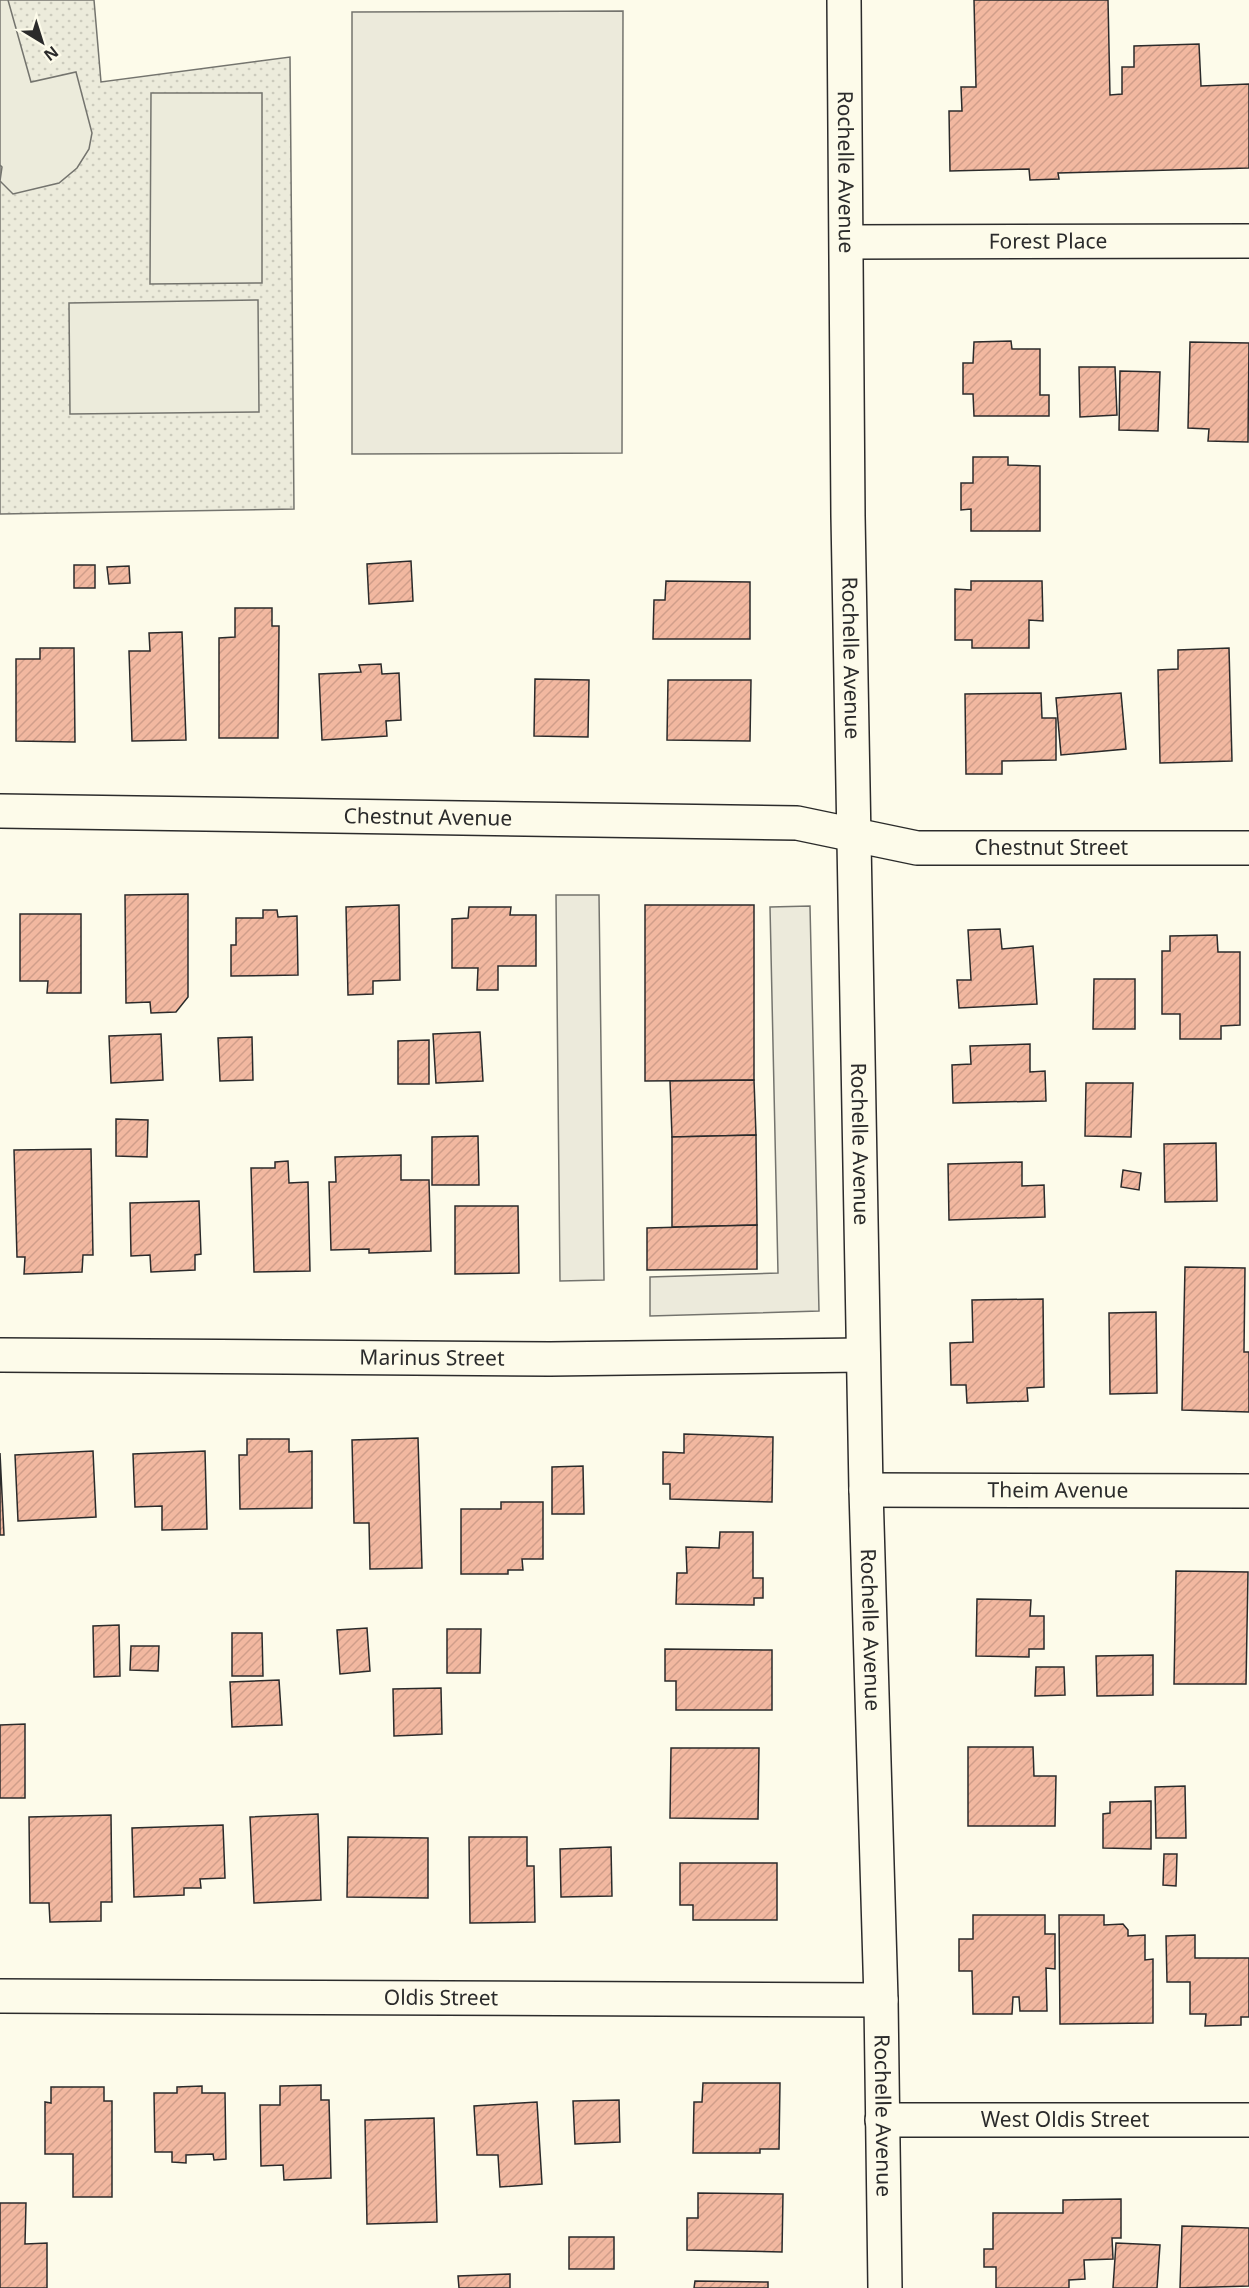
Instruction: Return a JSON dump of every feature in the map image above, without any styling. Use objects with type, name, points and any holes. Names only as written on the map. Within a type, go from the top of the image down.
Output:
[{"type":"street","name":"Rochelle Avenue","points":[[844,0],[846,354],[863,1355],[881,2000],[885,2288]]},
{"type":"street","name":"Forest Place","points":[[847,242],[1249,241]]},
{"type":"street","name":"Chestnut Avenue","points":[[0,811],[797,823],[855,834]]},
{"type":"street","name":"Chestnut Street","points":[[855,834],[917,848],[1249,848]]},
{"type":"street","name":"Marinus Street","points":[[0,1355],[560,1359],[863,1355]]},
{"type":"street","name":"Theim Avenue","points":[[866,1490],[1249,1491]]},
{"type":"street","name":"Oldis Street","points":[[0,1996],[881,2000]]},
{"type":"street","name":"West Oldis Street","points":[[882,2120],[1249,2120]]},
{"type":"shaded area","points":[[0,0],[94,0],[101,82],[290,57],[294,509],[0,514]]},
{"type":"shaded area","points":[[0,0],[8,0],[31,82],[76,72],[92,133],[89,149],[77,168],[59,183],[13,194],[0,181],[2,167],[0,165]]},
{"type":"shaded area","points":[[623,11],[622,453],[352,454],[352,12]]},
{"type":"shaded area","points":[[151,93],[262,93],[262,283],[150,284]]},
{"type":"shaded area","points":[[258,300],[259,412],[70,414],[69,303]]},
{"type":"shaded area","points":[[556,895],[599,895],[604,1280],[560,1281]]},
{"type":"shaded area","points":[[810,906],[819,1311],[650,1316],[650,1277],[778,1273],[770,907]]},
{"type":"building","points":[[974,0],[1108,0],[1110,95],[1122,94],[1122,67],[1134,67],[1134,46],[1199,44],[1201,86],[1249,84],[1249,168],[1058,173],[1059,179],[1030,180],[1029,169],[950,171],[949,111],[962,111],[961,87],[976,87]]},
{"type":"building","points":[[1011,341],[1012,349],[1040,349],[1040,395],[1049,395],[1049,416],[974,416],[973,394],[963,394],[963,363],[973,363],[974,342]]},
{"type":"building","points":[[1190,342],[1249,343],[1248,442],[1208,441],[1209,429],[1188,428]]},
{"type":"building","points":[[1079,367],[1115,367],[1117,415],[1080,417]]},
{"type":"building","points":[[1120,371],[1160,372],[1158,431],[1119,430]]},
{"type":"building","points":[[973,457],[1008,457],[1008,465],[1040,466],[1040,531],[971,531],[971,509],[961,510],[961,483],[973,483]]},
{"type":"building","points":[[411,561],[413,601],[369,604],[367,564]]},
{"type":"building","points":[[74,565],[95,565],[95,588],[74,588]]},
{"type":"building","points":[[129,566],[130,583],[109,584],[107,567]]},
{"type":"building","points":[[666,581],[750,582],[750,639],[653,639],[654,600],[665,600]]},
{"type":"building","points":[[971,581],[1042,581],[1043,621],[1029,620],[1029,648],[972,648],[972,640],[955,640],[955,589],[971,590]]},
{"type":"building","points":[[235,608],[272,608],[272,626],[279,626],[278,738],[219,738],[219,638],[235,637]]},
{"type":"building","points":[[182,632],[186,740],[132,741],[129,651],[150,651],[149,633]]},
{"type":"building","points":[[40,648],[74,648],[75,742],[16,741],[16,659],[40,659]]},
{"type":"building","points":[[1229,648],[1232,761],[1160,763],[1158,670],[1178,669],[1178,650]]},
{"type":"building","points":[[381,664],[382,674],[399,673],[401,720],[386,721],[387,736],[322,740],[319,674],[361,672],[359,665]]},
{"type":"building","points":[[535,679],[589,680],[588,737],[534,736]]},
{"type":"building","points":[[668,680],[751,680],[750,741],[667,740]]},
{"type":"building","points":[[1041,693],[1042,718],[1056,718],[1056,760],[1002,761],[1002,774],[966,774],[965,694]]},
{"type":"building","points":[[1121,693],[1126,749],[1061,755],[1056,698]]},
{"type":"building","points":[[188,894],[188,997],[176,1012],[151,1013],[150,1002],[126,1003],[125,895]]},
{"type":"building","points":[[399,905],[400,980],[373,981],[373,994],[348,995],[346,907]]},
{"type":"building","points":[[645,905],[754,905],[754,1080],[645,1081]]},
{"type":"building","points":[[469,907],[511,907],[510,915],[536,915],[536,966],[498,966],[498,990],[477,990],[478,968],[452,968],[452,919],[468,918]]},
{"type":"building","points":[[263,910],[277,910],[278,917],[297,916],[298,975],[231,976],[231,945],[236,945],[236,918],[263,918]]},
{"type":"building","points":[[20,914],[81,914],[81,993],[47,993],[48,981],[20,981]]},
{"type":"building","points":[[1000,929],[1002,949],[1033,946],[1037,1004],[959,1008],[957,980],[971,980],[968,930]]},
{"type":"building","points":[[1217,935],[1218,952],[1240,952],[1240,1025],[1221,1026],[1221,1039],[1180,1039],[1180,1014],[1162,1014],[1162,951],[1170,951],[1170,936]]},
{"type":"building","points":[[1094,979],[1135,979],[1135,1029],[1093,1029]]},
{"type":"building","points":[[480,1032],[483,1081],[436,1083],[433,1034]]},
{"type":"building","points":[[161,1034],[163,1080],[111,1083],[109,1036]]},
{"type":"building","points":[[252,1037],[253,1080],[220,1081],[218,1038]]},
{"type":"building","points":[[429,1040],[429,1084],[398,1084],[398,1041]]},
{"type":"building","points":[[1030,1044],[1030,1072],[1045,1071],[1046,1101],[953,1103],[952,1065],[971,1064],[970,1046]]},
{"type":"building","points":[[754,1080],[756,1135],[672,1137],[670,1081]]},
{"type":"building","points":[[1086,1083],[1133,1083],[1131,1137],[1085,1136]]},
{"type":"building","points":[[116,1119],[148,1120],[147,1157],[116,1156]]},
{"type":"building","points":[[756,1135],[757,1225],[672,1227],[672,1137]]},
{"type":"building","points":[[478,1136],[479,1185],[432,1185],[432,1137]]},
{"type":"building","points":[[1216,1143],[1217,1201],[1165,1202],[1164,1144]]},
{"type":"building","points":[[91,1149],[93,1255],[83,1255],[82,1272],[24,1274],[25,1257],[17,1257],[14,1150]]},
{"type":"building","points":[[401,1155],[401,1180],[429,1180],[431,1251],[369,1253],[369,1249],[331,1250],[329,1182],[336,1182],[335,1157]]},
{"type":"building","points":[[288,1161],[289,1183],[308,1182],[310,1271],[254,1272],[251,1168],[275,1168],[275,1162]]},
{"type":"building","points":[[1022,1162],[1022,1186],[1044,1185],[1045,1217],[949,1220],[948,1164]]},
{"type":"building","points":[[1123,1170],[1141,1173],[1139,1190],[1121,1187]]},
{"type":"building","points":[[199,1201],[201,1254],[195,1255],[195,1270],[151,1272],[150,1255],[131,1256],[130,1203]]},
{"type":"building","points":[[455,1206],[518,1206],[519,1273],[455,1274]]},
{"type":"building","points":[[757,1225],[757,1269],[647,1270],[647,1228]]},
{"type":"building","points":[[1185,1267],[1245,1268],[1244,1352],[1249,1352],[1249,1412],[1182,1410]]},
{"type":"building","points":[[1043,1299],[1044,1387],[1027,1388],[1028,1401],[967,1403],[966,1385],[951,1385],[950,1343],[973,1342],[972,1300]]},
{"type":"building","points":[[1156,1312],[1157,1393],[1110,1394],[1109,1313]]},
{"type":"building","points":[[684,1434],[773,1437],[772,1502],[670,1499],[670,1484],[663,1484],[663,1452],[684,1453]]},
{"type":"building","points":[[418,1438],[422,1568],[370,1569],[369,1523],[354,1523],[352,1440]]},
{"type":"building","points":[[247,1439],[289,1439],[289,1452],[312,1451],[312,1508],[240,1509],[239,1455],[247,1455]]},
{"type":"building","points":[[93,1451],[96,1517],[18,1521],[15,1455]]},
{"type":"building","points":[[205,1451],[207,1529],[162,1530],[162,1506],[135,1507],[133,1454]]},
{"type":"building","points":[[0,1453],[4,1535],[0,1535]]},
{"type":"building","points":[[583,1466],[584,1514],[552,1514],[552,1467]]},
{"type":"building","points":[[501,1502],[543,1502],[543,1559],[522,1559],[523,1570],[508,1570],[508,1574],[461,1574],[461,1509],[501,1509]]},
{"type":"building","points":[[720,1532],[753,1532],[753,1578],[763,1578],[763,1598],[754,1598],[754,1605],[676,1604],[677,1573],[687,1573],[686,1547],[719,1548]]},
{"type":"building","points":[[1176,1571],[1248,1572],[1246,1684],[1174,1684]]},
{"type":"building","points":[[977,1599],[1031,1600],[1030,1616],[1044,1616],[1044,1649],[1029,1649],[1029,1657],[976,1656]]},
{"type":"building","points":[[119,1625],[120,1676],[94,1677],[93,1626]]},
{"type":"building","points":[[367,1628],[370,1671],[340,1674],[337,1630]]},
{"type":"building","points":[[447,1629],[481,1629],[480,1673],[447,1673]]},
{"type":"building","points":[[232,1633],[262,1633],[263,1676],[232,1676]]},
{"type":"building","points":[[131,1646],[159,1646],[158,1671],[130,1670]]},
{"type":"building","points":[[665,1649],[772,1650],[772,1710],[676,1710],[676,1681],[665,1681]]},
{"type":"building","points":[[1153,1655],[1153,1695],[1097,1696],[1096,1656]]},
{"type":"building","points":[[1036,1667],[1064,1667],[1065,1695],[1035,1696]]},
{"type":"building","points":[[279,1680],[282,1725],[232,1727],[230,1682]]},
{"type":"building","points":[[441,1688],[442,1734],[394,1736],[393,1689]]},
{"type":"building","points":[[25,1724],[25,1798],[0,1798],[0,1725]]},
{"type":"building","points":[[968,1747],[1033,1747],[1034,1776],[1056,1776],[1055,1826],[968,1826]]},
{"type":"building","points":[[671,1748],[759,1748],[758,1819],[670,1818]]},
{"type":"building","points":[[1185,1786],[1186,1838],[1156,1838],[1155,1787]]},
{"type":"building","points":[[1151,1801],[1151,1849],[1103,1848],[1103,1814],[1110,1813],[1110,1802]]},
{"type":"building","points":[[318,1814],[321,1900],[254,1903],[250,1817]]},
{"type":"building","points":[[111,1815],[112,1902],[101,1902],[101,1921],[50,1922],[49,1903],[30,1903],[29,1817]]},
{"type":"building","points":[[223,1825],[225,1878],[200,1879],[201,1888],[184,1888],[184,1895],[134,1897],[132,1828]]},
{"type":"building","points":[[348,1837],[428,1838],[428,1898],[347,1897]]},
{"type":"building","points":[[469,1837],[527,1837],[527,1866],[534,1866],[535,1922],[470,1923]]},
{"type":"building","points":[[611,1847],[612,1896],[561,1897],[560,1849]]},
{"type":"building","points":[[1164,1854],[1177,1854],[1176,1886],[1163,1885]]},
{"type":"building","points":[[680,1863],[777,1863],[777,1920],[693,1920],[693,1905],[680,1905]]},
{"type":"building","points":[[973,1915],[1045,1915],[1045,1934],[1055,1934],[1055,1969],[1046,1968],[1047,2011],[1020,2011],[1019,1997],[1013,1997],[1012,2014],[973,2014],[972,1971],[959,1971],[959,1939],[973,1939]]},
{"type":"building","points":[[1059,1915],[1104,1915],[1104,1925],[1123,1924],[1128,1930],[1128,1936],[1145,1935],[1145,1960],[1153,1959],[1153,2023],[1060,2024]]},
{"type":"building","points":[[1195,1935],[1195,1958],[1249,1958],[1249,2017],[1241,2017],[1241,2025],[1205,2026],[1206,2014],[1190,2014],[1190,1982],[1167,1982],[1166,1936]]},
{"type":"building","points":[[703,2083],[780,2083],[779,2149],[760,2149],[760,2153],[693,2153],[694,2102],[702,2102]]},
{"type":"building","points":[[321,2085],[321,2100],[329,2100],[331,2178],[284,2180],[283,2165],[261,2166],[260,2105],[280,2105],[280,2086]]},
{"type":"building","points":[[202,2086],[202,2093],[225,2093],[226,2159],[214,2160],[213,2154],[186,2155],[186,2163],[172,2162],[172,2152],[155,2152],[154,2093],[177,2093],[177,2087]]},
{"type":"building","points":[[51,2087],[104,2087],[104,2101],[112,2101],[112,2197],[73,2197],[73,2154],[45,2154],[45,2102],[51,2103]]},
{"type":"building","points":[[619,2100],[620,2142],[575,2144],[573,2101]]},
{"type":"building","points":[[537,2102],[542,2184],[500,2187],[498,2155],[477,2155],[474,2106]]},
{"type":"building","points":[[434,2118],[437,2222],[367,2224],[365,2120]]},
{"type":"building","points":[[698,2193],[783,2194],[782,2252],[687,2250],[687,2218],[698,2218]]},
{"type":"building","points":[[1121,2199],[1121,2238],[1112,2238],[1113,2259],[1084,2260],[1085,2279],[1069,2280],[1069,2288],[996,2288],[996,2267],[984,2267],[984,2249],[993,2249],[993,2213],[1063,2213],[1063,2200]]},
{"type":"building","points":[[0,2203],[26,2203],[25,2244],[47,2243],[47,2288],[0,2288]]},
{"type":"building","points":[[1182,2226],[1249,2228],[1249,2286],[1180,2288]]},
{"type":"building","points":[[569,2237],[614,2237],[614,2269],[569,2269]]},
{"type":"building","points":[[1116,2243],[1160,2245],[1157,2288],[1113,2288]]},
{"type":"building","points":[[510,2274],[510,2288],[459,2288],[458,2276]]},
{"type":"building","points":[[695,2281],[768,2282],[768,2288],[694,2288]]}]
